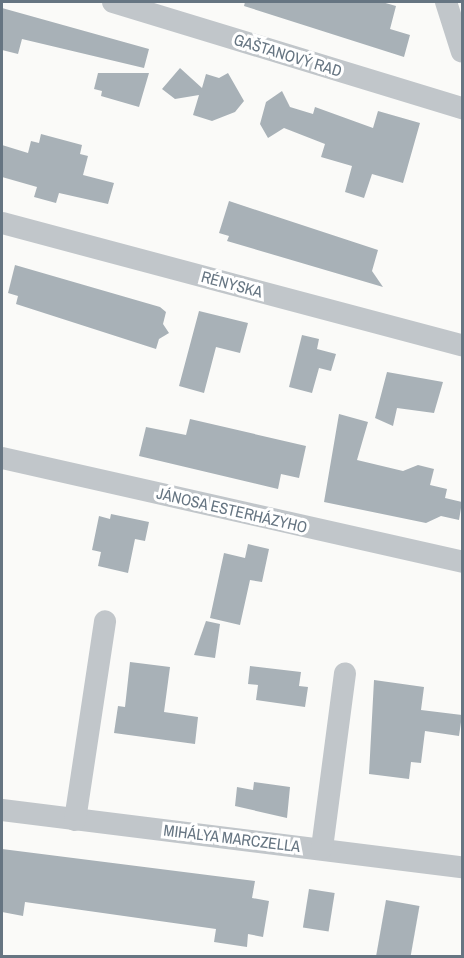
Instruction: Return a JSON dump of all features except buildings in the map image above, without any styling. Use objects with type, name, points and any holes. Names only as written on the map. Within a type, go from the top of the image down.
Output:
[{"type":"street","name":"GAŠTANOVÝ RAD","points":[[112,2],[462,108]]},
{"type":"street","points":[[446,2],[462,52]]},
{"type":"street","name":"RÉNYSKA","points":[[2,223],[462,345]]},
{"type":"street","name":"JÁNOSA ESTERHÁZYHO","points":[[2,458],[462,562]]},
{"type":"street","points":[[75,820],[105,621]]},
{"type":"street","points":[[322,848],[345,674]]},
{"type":"street","name":"MIHÁLYA MARCZELLA","points":[[2,810],[462,867]]}]
